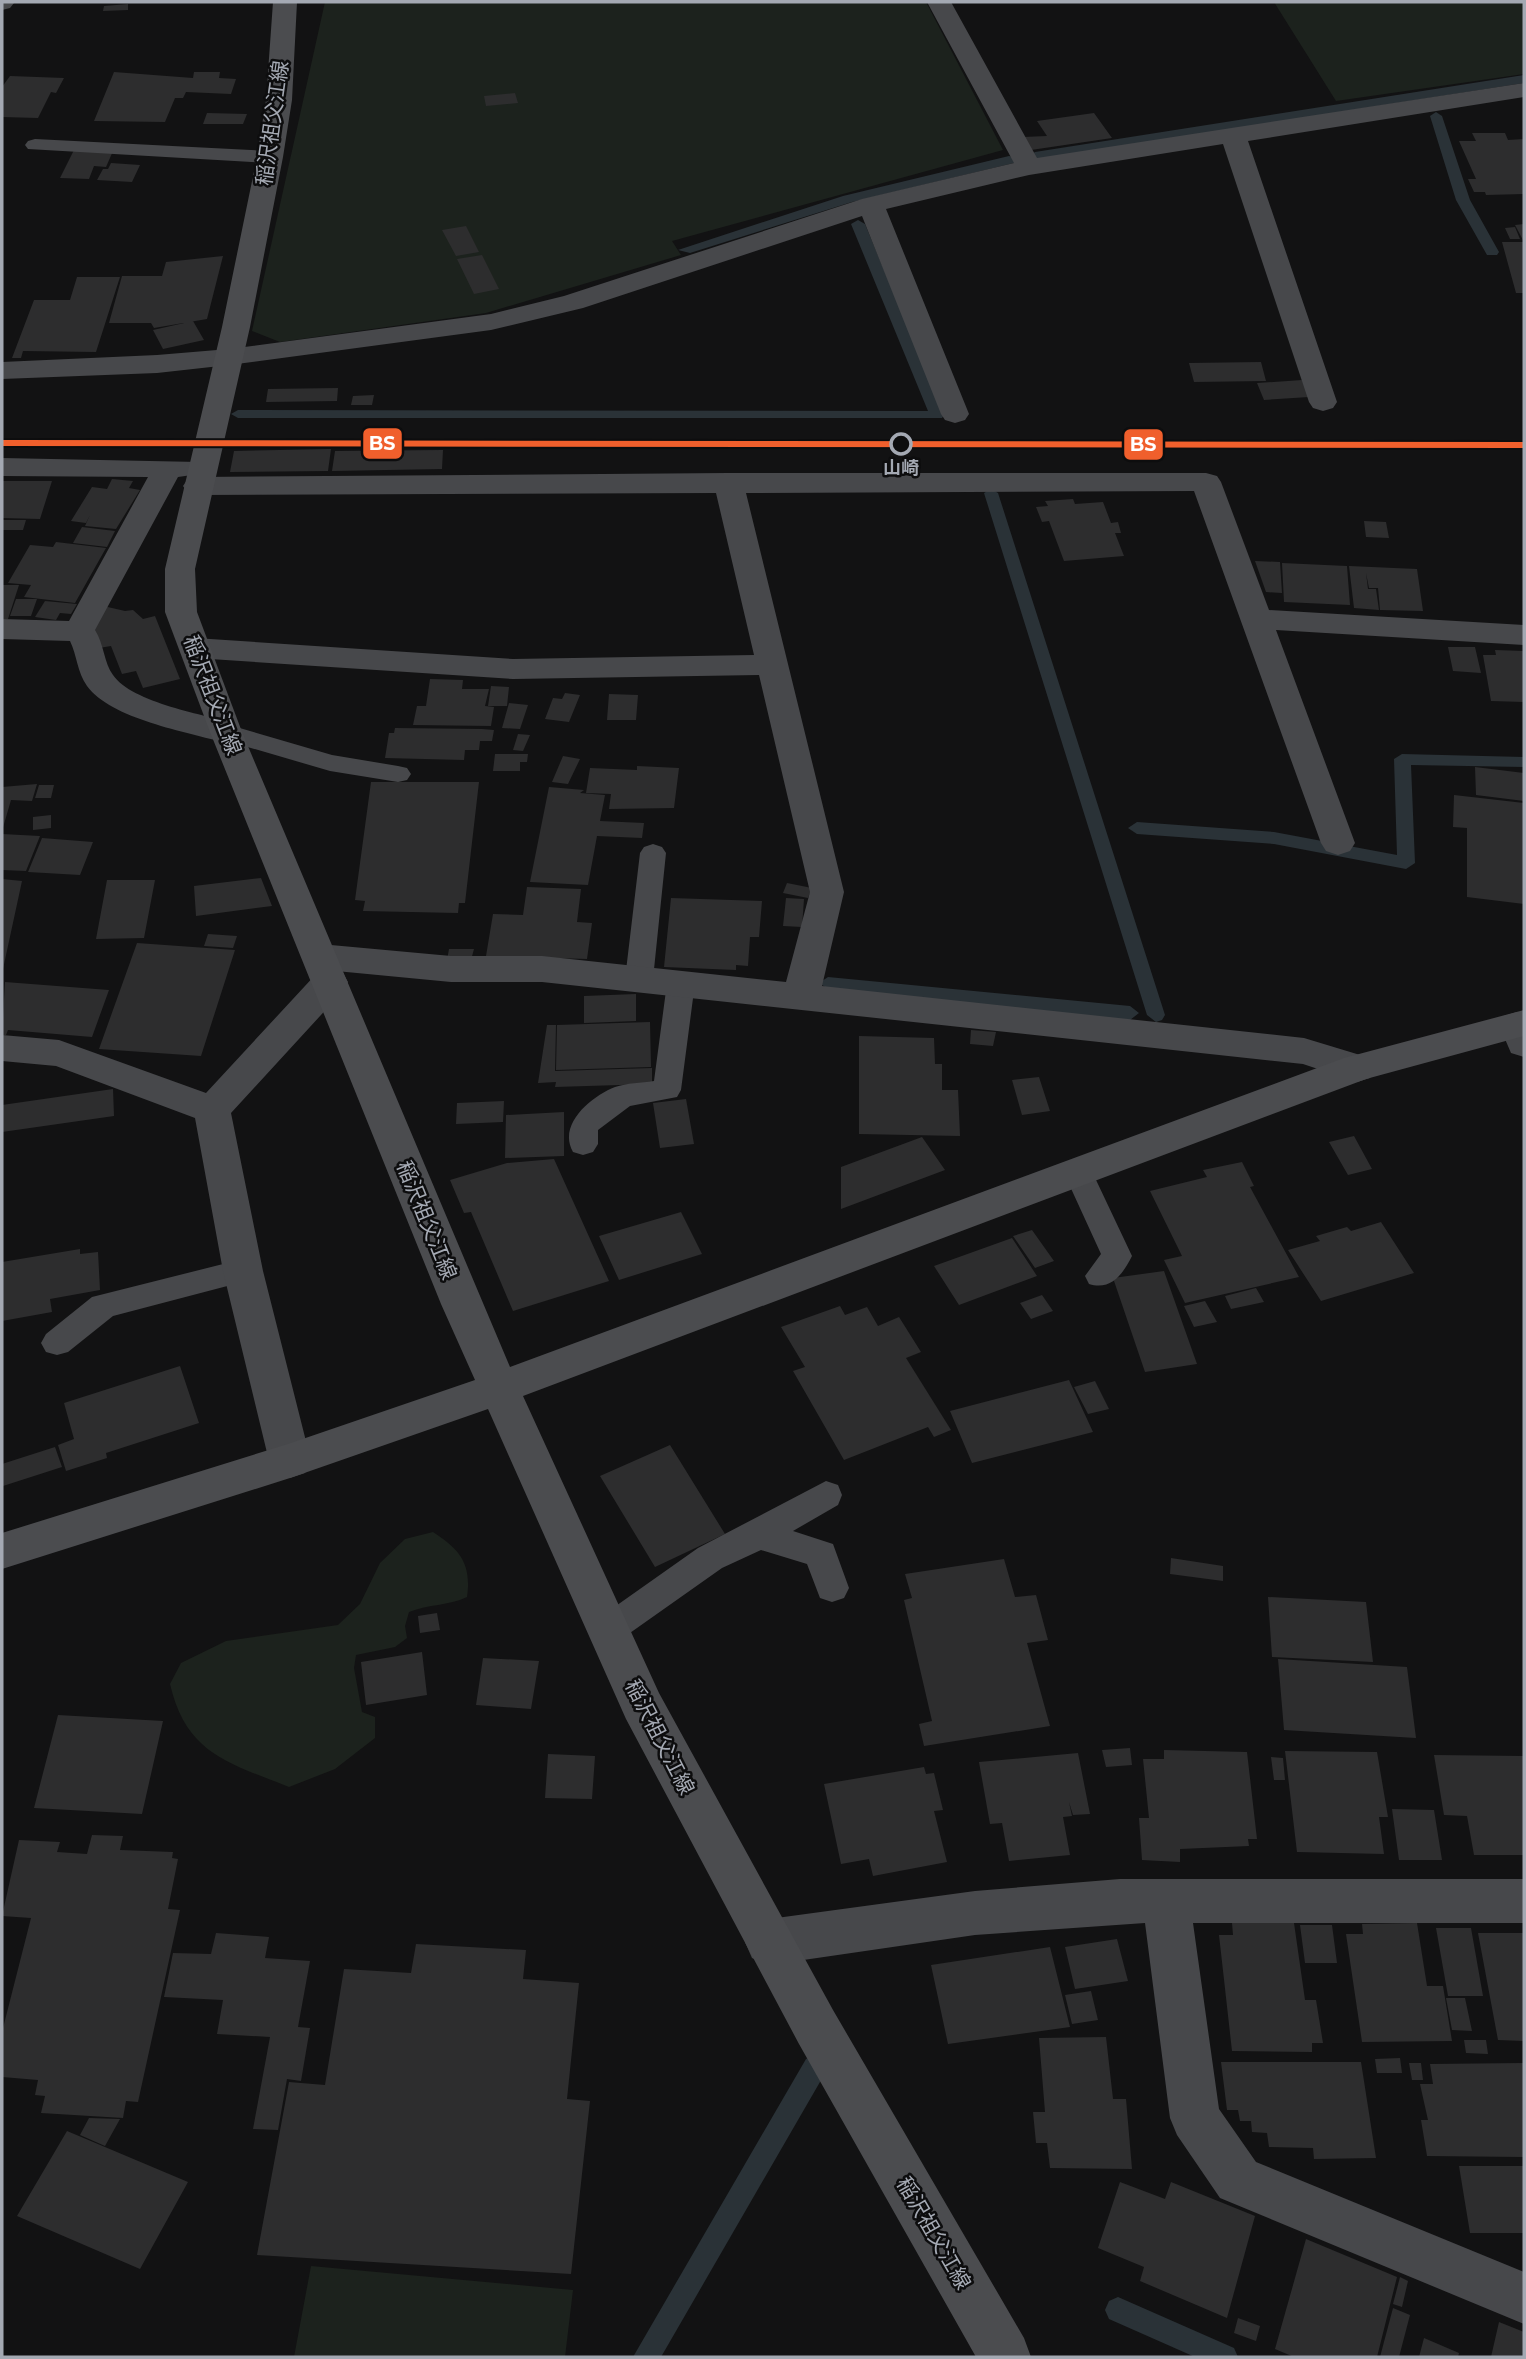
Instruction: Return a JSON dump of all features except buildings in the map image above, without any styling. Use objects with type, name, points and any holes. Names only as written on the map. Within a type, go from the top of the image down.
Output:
[{"type":"main road","name":"稲沢祖父江線","points":[[285,2],[279,100],[270,157],[229,357],[180,569],[181,612],[226,732],[497,1389],[642,1705],[769,1942],[1005,2357]]},
{"type":"main road","points":[[2,1551],[290,1461],[497,1389],[1357,1068],[1522,1031]]},
{"type":"street","points":[[939,2],[1029,167]]},
{"type":"street","points":[[2,371],[157,364],[229,357],[491,321],[573,302],[871,205],[1029,167],[1524,90]]},
{"type":"street","points":[[1233,135],[1323,402]]},
{"type":"street","points":[[871,205],[955,414]]},
{"type":"street","points":[[2,467],[168,468],[200,477],[728,482],[1206,482],[1338,843]]},
{"type":"street","points":[[79,631],[168,468]]},
{"type":"street","points":[[728,482],[827,892],[801,996]]},
{"type":"street","points":[[1256,619],[1524,635]]},
{"type":"street","points":[[2,629],[79,631],[89,643],[99,680],[123,699],[226,732]]},
{"type":"street","points":[[195,648],[513,669],[771,665]]},
{"type":"street","points":[[290,1461],[243,1271],[212,1110],[325,969],[542,969],[1304,1051],[1357,1068]]},
{"type":"street","points":[[2,1048],[59,1054],[212,1110]]},
{"type":"street","points":[[769,1942],[975,1913],[1120,1901],[1524,1901]]},
{"type":"street","points":[[1166,1901],[1195,2118],[1238,2180],[1524,2298]]},
{"type":"lane","points":[[35,145],[270,157]]},
{"type":"lane","points":[[226,732],[330,763],[398,774]]},
{"type":"lane","points":[[639,979],[653,853]]},
{"type":"lane","points":[[583,1144],[583,1126],[622,1096],[667,1090],[681,983]]},
{"type":"lane","points":[[1078,1171],[1117,1256],[1100,1276]]},
{"type":"lane","points":[[57,1343],[103,1306],[243,1271]]},
{"type":"lane","points":[[608,1630],[710,1558],[759,1535],[826,1495]]},
{"type":"lane","points":[[759,1535],[821,1554],[832,1588]]},
{"type":"shaded area","points":[[325,2],[926,2],[1003,150],[672,241],[681,255],[486,313],[280,342],[252,331]]},
{"type":"shaded area","points":[[1274,2],[1524,2],[1524,74],[1336,101]]},
{"type":"shaded area","points":[[433,1532],[462,1558],[467,1575],[467,1597],[409,1612],[405,1626],[407,1638],[395,1647],[356,1655],[354,1668],[362,1712],[375,1717],[375,1738],[335,1769],[289,1787],[229,1762],[199,1741],[177,1708],[170,1684],[181,1663],[226,1641],[338,1625],[360,1604],[380,1563],[405,1539]]},
{"type":"shaded area","points":[[311,2266],[573,2290],[565,2357],[294,2357]]},
{"type":"waterway","points":[[1035,156],[1524,79]]},
{"type":"waterway","points":[[1436,116],[1463,200],[1492,252]]},
{"type":"waterway","points":[[685,250],[848,199],[1009,160]]},
{"type":"waterway","points":[[238,414],[937,415],[858,224]]},
{"type":"waterway","points":[[980,459],[983,467]]},
{"type":"waterway","points":[[991,493],[1156,1015]]},
{"type":"waterway","points":[[1137,828],[1274,838],[1406,863],[1402,759],[1524,762]]},
{"type":"waterway","points":[[828,983],[1130,1013]]},
{"type":"waterway","points":[[646,2357],[815,2067]]},
{"type":"waterway","points":[[1118,2310],[1225,2357]]},
{"type":"transit line","name":"BS","points":[[2,443],[1524,445]]},
{"type":"place","name":"山崎","points":[[901,444]]}]
